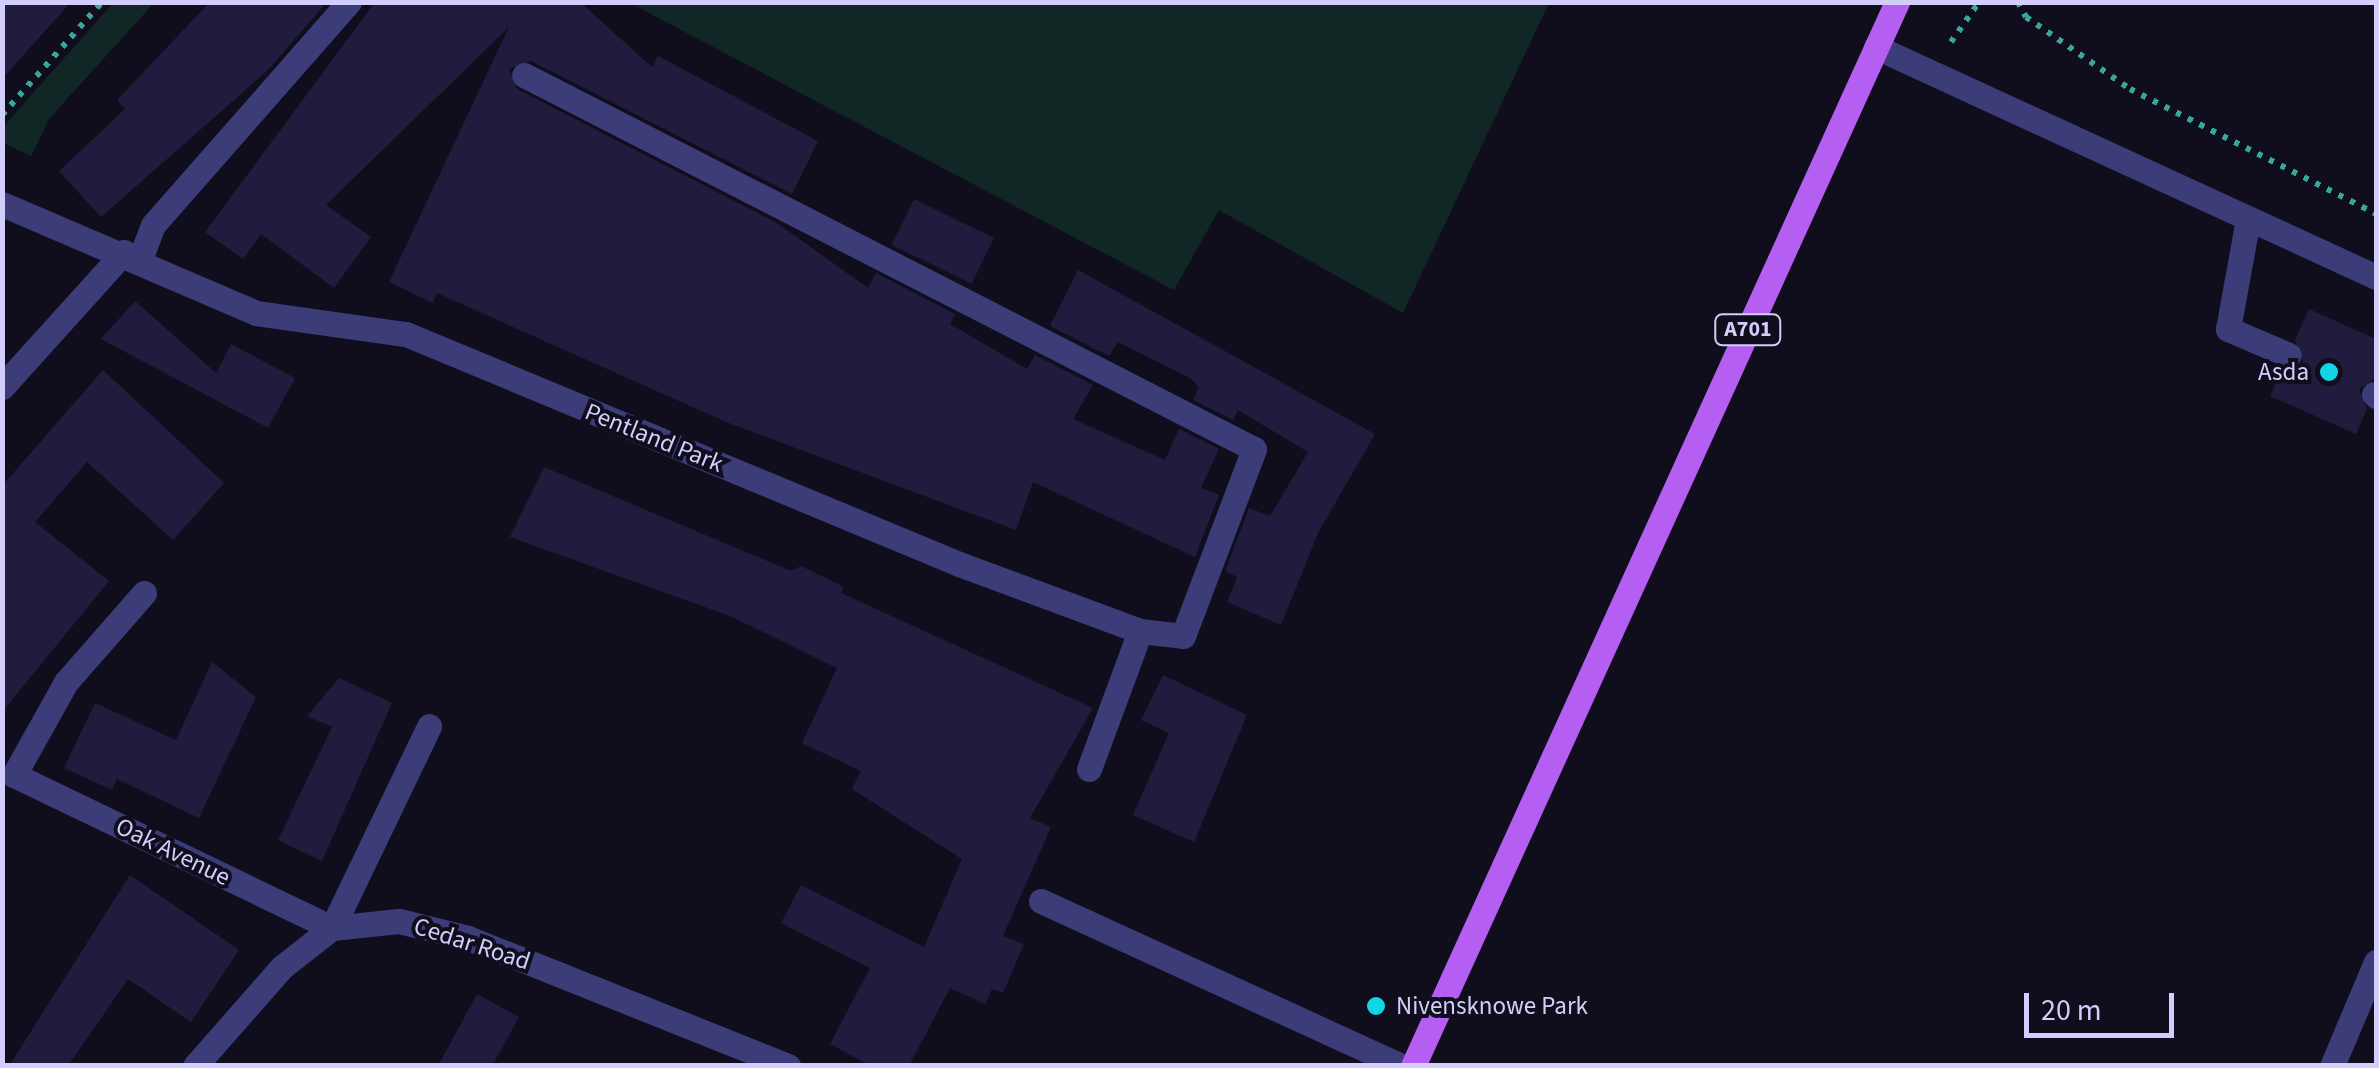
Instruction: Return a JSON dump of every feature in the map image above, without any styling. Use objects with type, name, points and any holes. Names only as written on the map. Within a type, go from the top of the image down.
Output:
[{"type":"main road","name":"A701","points":[[1413,1066],[1897,2]]},
{"type":"lane","points":[[2,388],[132,256],[153,224],[348,2]]},
{"type":"lane","points":[[1876,47],[2376,278]]},
{"type":"lane","name":"Pentland Park","points":[[2,204],[132,256],[256,313],[406,334],[958,564],[1140,631],[1183,636],[1254,449],[524,75]]},
{"type":"lane","points":[[2248,219],[2228,328],[2289,355]]},
{"type":"lane","name":"Oak Avenue","points":[[144,593],[66,682],[8,786],[332,928]]},
{"type":"lane","points":[[1089,769],[1140,631]]},
{"type":"lane","points":[[195,1066],[282,967],[332,928],[429,726]]},
{"type":"lane","points":[[1041,901],[1401,1066]]},
{"type":"lane","name":"Cedar Road","points":[[332,928],[399,921],[468,938],[788,1066]]},
{"type":"lane","points":[[2332,1066],[2376,962]]},
{"type":"path","points":[[2,115],[102,2]]},
{"type":"path","points":[[2018,2],[2026,17],[2130,89],[2376,214]]},
{"type":"green space","points":[[113,3],[154,3],[49,119],[31,156],[3,143],[3,127]]},
{"type":"green space","points":[[630,3],[1549,3],[1403,313],[1219,210],[1174,290]]},
{"type":"building","points":[[2,2],[71,2],[2,79]]},
{"type":"building","points":[[210,2],[327,2],[267,71],[101,217],[59,171],[125,109],[117,100]]},
{"type":"building","points":[[375,2],[580,2],[652,67],[658,56],[818,141],[792,194],[531,61],[509,69],[517,89],[777,223],[868,288],[876,273],[955,314],[950,324],[1027,369],[1035,355],[1093,385],[1073,419],[1165,460],[1179,429],[1219,449],[1201,488],[1219,495],[1195,557],[1033,482],[1016,530],[726,422],[437,293],[433,303],[389,282],[509,27],[326,205],[371,237],[334,288],[261,234],[243,259],[205,232]]},
{"type":"building","points":[[914,199],[994,238],[972,284],[892,245]]},
{"type":"building","points":[[1078,270],[1375,434],[1318,533],[1281,625],[1227,602],[1237,577],[1225,571],[1249,508],[1270,516],[1308,452],[1238,410],[1233,420],[1193,400],[1199,387],[1190,378],[1118,342],[1109,356],[1050,326]]},
{"type":"building","points":[[135,301],[216,373],[231,344],[295,378],[268,428],[101,339]]},
{"type":"building","name":"Asda","points":[[2309,309],[2376,339],[2376,378],[2359,389],[2367,409],[2356,434],[2270,396],[2282,370],[2303,362],[2295,340]]},
{"type":"building","points":[[103,370],[224,483],[173,540],[87,462],[35,522],[109,581],[2,712],[2,486]]},
{"type":"building","points":[[544,467],[791,571],[801,566],[844,587],[841,593],[1093,708],[1030,818],[1051,827],[1003,936],[1024,944],[1003,993],[992,989],[985,1004],[950,988],[909,1066],[871,1066],[830,1044],[870,968],[781,923],[801,885],[924,947],[962,859],[852,789],[861,771],[802,743],[837,668],[730,616],[510,537]]},
{"type":"building","points":[[212,662],[256,697],[199,818],[117,779],[112,790],[64,768],[95,703],[176,740]]},
{"type":"building","points":[[1163,675],[1247,715],[1194,842],[1133,815],[1169,733],[1141,720]]},
{"type":"building","points":[[339,678],[392,703],[322,861],[278,840],[332,727],[307,716]]},
{"type":"building","points":[[130,875],[239,950],[191,1022],[128,979],[68,1066],[9,1066]]},
{"type":"building","points":[[477,994],[519,1017],[492,1066],[438,1066]]},
{"type":"place","name":"Asda","points":[[2329,372]]},
{"type":"place","name":"Nivensknowe Park","points":[[1376,1006]]}]
